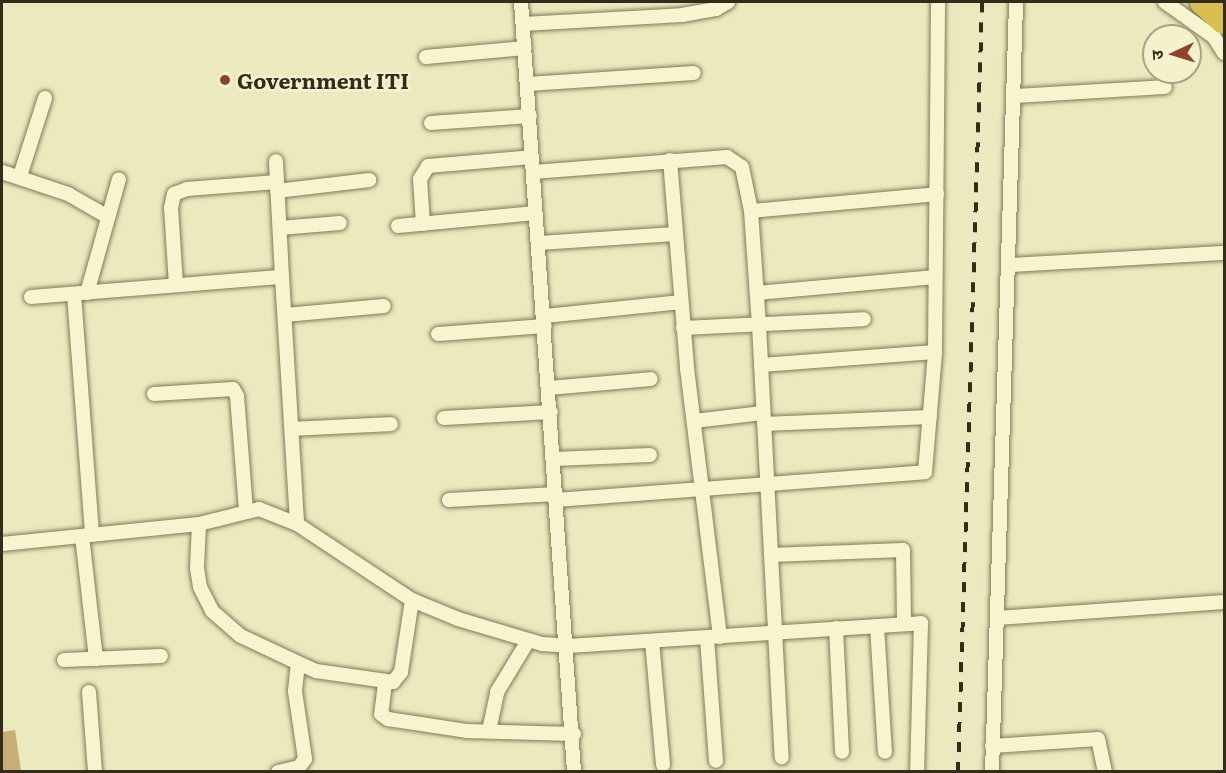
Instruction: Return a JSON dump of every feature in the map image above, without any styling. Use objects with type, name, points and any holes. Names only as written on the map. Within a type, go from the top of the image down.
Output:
[{"type":"highway","points":[[1203,2],[1224,21]]},
{"type":"street","points":[[521,2],[568,646],[574,771]]},
{"type":"street","points":[[523,24],[682,15],[716,9],[728,2]]},
{"type":"street","points":[[449,500],[704,490],[922,474],[928,464],[934,352],[938,2]]},
{"type":"street","points":[[992,771],[1016,2]]},
{"type":"street","points":[[1165,2],[1214,37],[1224,53]]},
{"type":"street","points":[[426,57],[525,48]]},
{"type":"street","points":[[528,84],[694,73]]},
{"type":"street","points":[[1014,96],[1165,87]]},
{"type":"street","points":[[20,176],[45,98]]},
{"type":"street","points":[[431,123],[530,116]]},
{"type":"street","points":[[423,224],[420,179],[428,165],[532,157]]},
{"type":"street","points":[[533,172],[727,157],[738,161],[746,176],[751,211],[759,325],[782,757]]},
{"type":"street","points":[[670,160],[683,328],[704,490],[714,637],[716,761]]},
{"type":"street","points":[[276,161],[297,524]]},
{"type":"street","points":[[2,172],[20,176],[68,194],[108,218]]},
{"type":"street","points":[[96,659],[87,535],[80,293],[108,218],[119,179]]},
{"type":"street","points":[[176,285],[171,208],[174,194],[187,189],[277,187],[369,180]]},
{"type":"street","points":[[751,211],[937,194]]},
{"type":"street","points":[[398,226],[535,213]]},
{"type":"street","points":[[280,228],[340,223]]},
{"type":"street","points":[[539,243],[675,234]]},
{"type":"street","points":[[1009,265],[1224,253]]},
{"type":"street","points":[[32,297],[282,277]]},
{"type":"street","points":[[757,293],[935,277]]},
{"type":"street","points":[[438,334],[681,302]]},
{"type":"street","points":[[285,315],[384,306]]},
{"type":"street","points":[[683,328],[864,319]]},
{"type":"street","points":[[761,365],[934,352]]},
{"type":"street","points":[[549,388],[651,379]]},
{"type":"street","points":[[154,394],[233,388],[237,396],[246,512]]},
{"type":"street","points":[[444,418],[551,412]]},
{"type":"street","points":[[694,421],[764,418],[930,417]]},
{"type":"street","points":[[292,429],[391,424]]},
{"type":"street","points":[[554,459],[650,455]]},
{"type":"street","points":[[2,544],[199,524],[246,512],[271,511],[297,524],[412,600],[528,641],[568,646],[921,623],[917,771]]},
{"type":"street","points":[[199,524],[197,568],[200,586],[212,610],[241,636],[316,671],[386,683],[393,682],[401,672],[412,600]]},
{"type":"street","points":[[771,555],[903,550],[904,624]]},
{"type":"street","points":[[997,618],[1224,602]]},
{"type":"street","points":[[877,626],[885,752]]},
{"type":"street","points":[[836,628],[842,752]]},
{"type":"street","points":[[489,731],[497,692],[528,641]]},
{"type":"street","points":[[652,641],[663,765]]},
{"type":"street","points":[[64,660],[161,656]]},
{"type":"street","points":[[278,771],[304,768],[295,691],[298,663]]},
{"type":"street","points":[[386,683],[383,718],[489,731],[574,734]]},
{"type":"street","points":[[89,692],[95,771]]},
{"type":"street","points":[[992,746],[1098,739],[1105,771]]},
{"type":"building","points":[[15,730],[21,771],[2,771],[2,732]]},
{"type":"railway","points":[[958,772],[982,2]]},
{"type":"place","name":"Government ITI","points":[[225,80]]}]
